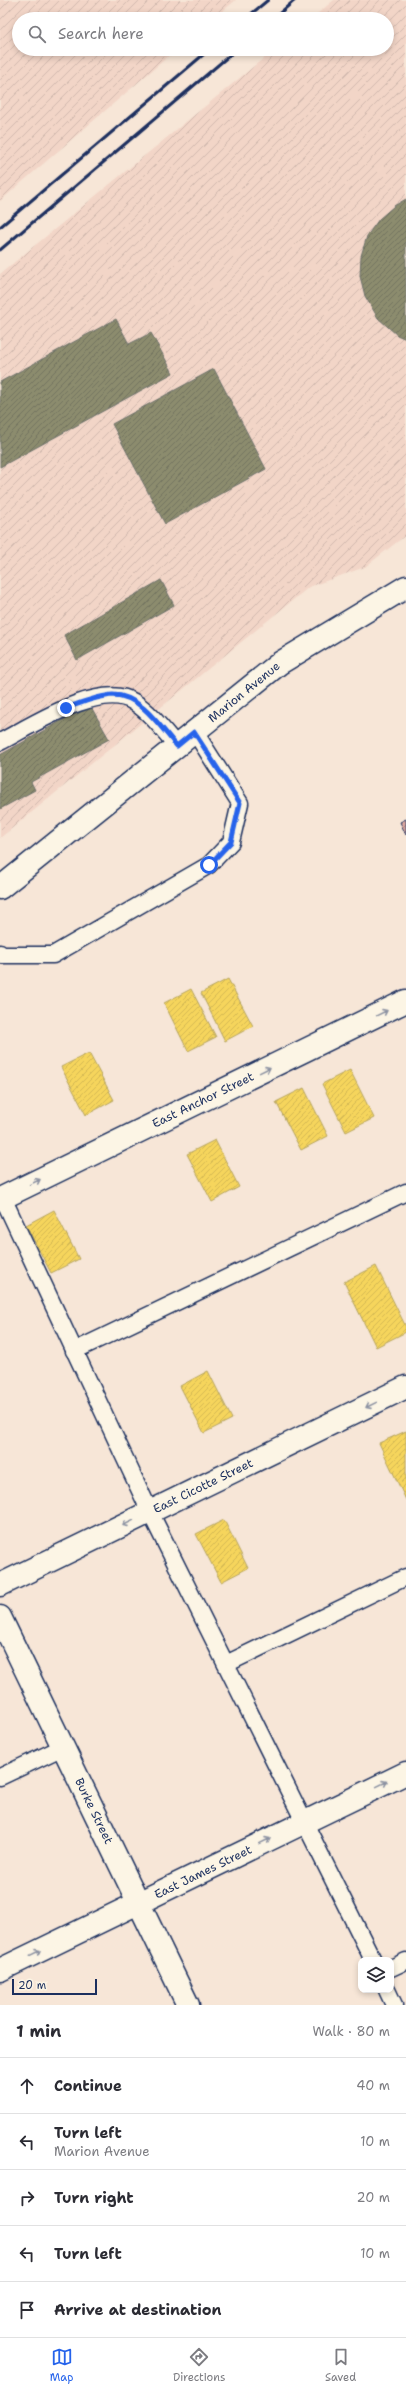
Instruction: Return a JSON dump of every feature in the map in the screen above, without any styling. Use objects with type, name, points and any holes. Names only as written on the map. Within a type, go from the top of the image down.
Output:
[{"type":"street","name":"Marion Avenue","points":[[0,888],[280,663],[406,587]]},
{"type":"street","name":"East Anchor Street","points":[[2,1198],[406,1002]]},
{"type":"street","name":"East Cicotte Street","points":[[0,1585],[406,1388]]},
{"type":"street","name":"Burke Street","points":[[0,1617],[188,2005]]},
{"type":"street","name":"East James Street","points":[[0,1970],[406,1773]]},
{"type":"lane","points":[[0,742],[66,708],[98,697],[115,695],[133,701],[148,713],[177,746]]},
{"type":"lane","points":[[0,953],[2,955],[53,955],[209,865],[231,842],[240,803],[194,732]]},
{"type":"lane","points":[[74,1351],[406,1192]]},
{"type":"lane","points":[[2,1198],[150,1512],[372,1957]]},
{"type":"lane","points":[[226,1664],[406,1577]]},
{"type":"lane","points":[[0,1778],[63,1747]]},
{"type":"lane","points":[[394,1967],[406,1961]]},
{"type":"lane","points":[[388,1993],[394,2005]]},
{"type":"shaded area","points":[[0,0],[236,0],[221,12],[12,12],[12,56],[169,56],[0,201]]},
{"type":"shaded area","points":[[334,0],[406,0],[406,535],[365,567],[309,587],[0,838],[0,274],[266,56],[394,56],[394,12],[319,12]]},
{"type":"building: Homes","points":[[228,979],[253,1026],[225,1041],[201,993]]},
{"type":"building: Homes","points":[[191,989],[216,1037],[188,1051],[164,1003]]},
{"type":"building: Homes","points":[[89,1053],[114,1100],[86,1115],[61,1067]]},
{"type":"building: Homes","points":[[350,1070],[374,1118],[346,1132],[322,1084]]},
{"type":"building: Homes","points":[[304,1088],[328,1136],[301,1150],[276,1102]]},
{"type":"building: Homes","points":[[215,1140],[239,1187],[212,1202],[187,1154]]},
{"type":"building: Homes","points":[[54,1210],[79,1259],[51,1273],[26,1225]]},
{"type":"building: Homes","points":[[376,1266],[406,1327],[406,1332],[376,1347],[344,1282]]},
{"type":"building: Homes","points":[[208,1371],[232,1419],[204,1433],[180,1386]]},
{"type":"building: Homes","points":[[406,1431],[406,1500],[379,1443]]},
{"type":"building: Homes","points":[[224,1520],[248,1568],[221,1582],[196,1534]]},
{"type":"building: Industry","points":[[406,199],[406,339],[397,335],[378,318],[365,296],[360,276],[361,256],[367,236],[379,219],[394,206]]},
{"type":"building: Industry","points":[[116,319],[129,344],[151,333],[173,373],[0,467],[0,382]]},
{"type":"building: Industry","points":[[214,369],[266,469],[165,524],[112,424]]},
{"type":"building: Industry","points":[[161,580],[174,605],[77,660],[64,635]]},
{"type":"building: Industry","points":[[90,705],[109,739],[31,782],[35,790],[0,809],[0,755]]},
{"type":"building: Other","points":[[406,819],[406,835],[400,822]]},
{"type":"railway","points":[[253,12],[268,0]]},
{"type":"railway","points":[[281,12],[295,0]]},
{"type":"railway","points":[[0,227],[202,56]]},
{"type":"railway","points":[[0,250],[229,56]]},
{"type":"route","points":[[66,708],[98,697],[115,695],[133,701],[148,713],[177,746],[194,732],[240,803],[231,842],[209,865]]}]
